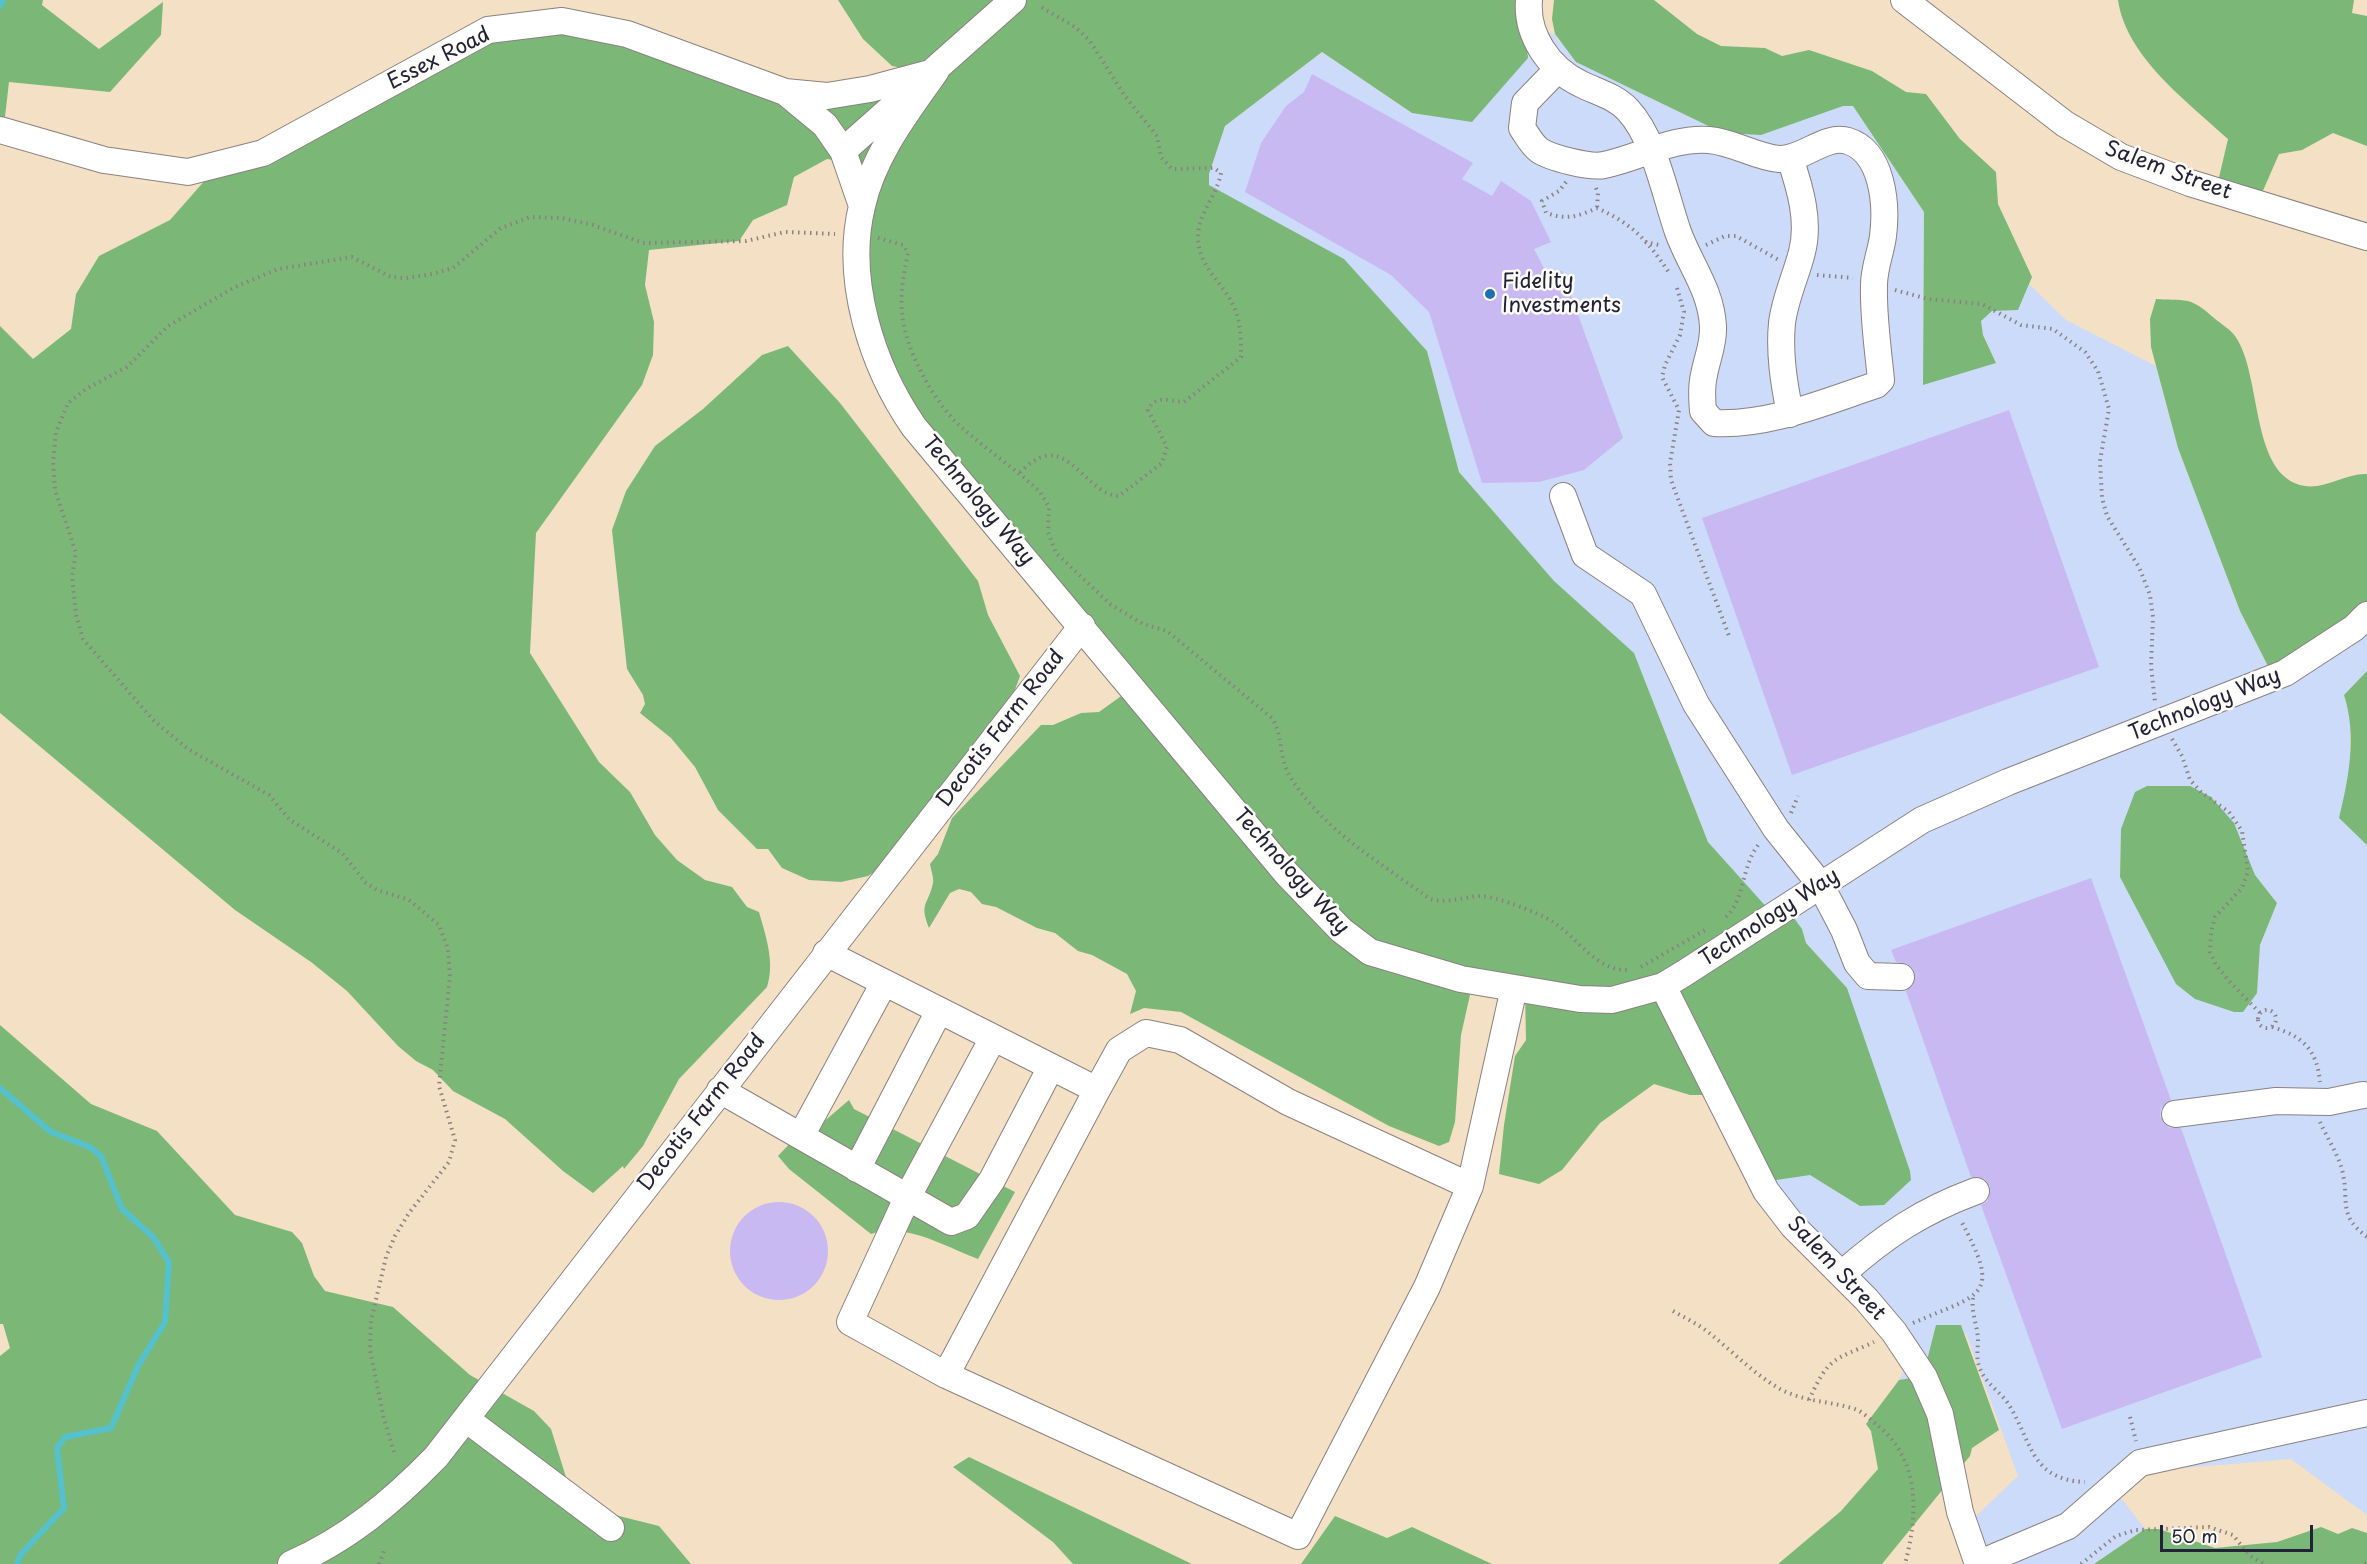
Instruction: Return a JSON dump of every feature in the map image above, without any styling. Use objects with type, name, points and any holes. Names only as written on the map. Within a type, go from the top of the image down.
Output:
[{"type":"street","points":[[843,151],[936,71],[1013,0]]},
{"type":"street","points":[[1529,0],[1527,15],[1536,41],[1558,69],[1580,84],[1604,92],[1628,110],[1647,140],[1650,150],[1684,245],[1704,283],[1711,304],[1713,328],[1711,353],[1704,375],[1702,411],[1714,423],[1790,414],[1876,385],[1881,380],[1874,283],[1884,235],[1884,212],[1880,182],[1868,153],[1849,141],[1839,140],[1790,158],[1765,157],[1709,140],[1650,150],[1602,166],[1561,159],[1538,149],[1522,128],[1525,103],[1558,69]]},
{"type":"street","name":"Salem Street","points":[[1904,0],[2065,124],[2121,157],[2190,183],[2367,237]]},
{"type":"street","name":"Essex Road","points":[[0,130],[104,160],[188,172],[263,153],[488,30],[562,21],[627,34],[785,92],[825,125],[843,151],[862,206]]},
{"type":"street","points":[[785,92],[827,96],[870,89],[936,71]]},
{"type":"street","points":[[862,206],[887,143],[936,71]]},
{"type":"street","points":[[1790,158],[1801,192],[1805,222],[1803,250],[1785,310],[1780,355],[1790,414]]},
{"type":"street","name":"Technology Way","points":[[862,206],[858,235],[858,271],[870,337],[900,406],[914,427],[1287,874],[1341,930],[1370,952],[1461,979],[1580,999],[1612,1000],[1663,986],[1922,820],[2008,782],[2285,673],[2354,628],[2367,615]]},
{"type":"street","points":[[1563,495],[1585,555],[1643,594],[1696,704],[1776,829],[1820,884],[1844,930],[1857,963],[1868,976],[1901,977]]},
{"type":"street","name":"Decotis Farm Road","points":[[291,1564],[320,1551],[349,1532],[403,1491],[436,1457],[1082,626]]},
{"type":"street","points":[[826,953],[1097,1090]]},
{"type":"street","points":[[801,1136],[884,983]]},
{"type":"street","name":"Salem Street","points":[[1663,986],[1766,1191],[1793,1226],[1843,1273],[1894,1332],[1924,1377],[1940,1414],[1960,1512],[1978,1564]]},
{"type":"street","points":[[993,1038],[907,1198],[850,1322],[946,1375],[1298,1536],[1427,1287],[1470,1186],[1514,988]]},
{"type":"street","points":[[857,1169],[939,1011]]},
{"type":"street","points":[[946,1375],[1119,1050],[1146,1033],[1180,1040],[1288,1102],[1470,1186]]},
{"type":"street","points":[[720,1090],[951,1222],[967,1216],[992,1180],[1051,1067]]},
{"type":"street","points":[[2175,1114],[2276,1101],[2329,1102],[2363,1095]]},
{"type":"street","points":[[1843,1273],[1898,1227],[1950,1201],[1976,1191]]},
{"type":"street","points":[[1978,1564],[2068,1526],[2140,1463],[2367,1413]]},
{"type":"street","points":[[466,1419],[611,1528]]},
{"type":"path","points":[[1020,472],[1039,458],[1055,456],[1071,464],[1100,491],[1119,496],[1162,463],[1167,447],[1148,410],[1152,402],[1160,398],[1184,402],[1241,357],[1238,321],[1233,305],[1205,267],[1197,238],[1202,218],[1218,189],[1221,173],[1214,168],[1172,169],[1161,157],[1157,136],[1125,96],[1089,40],[1075,27],[1041,7]]},
{"type":"path","points":[[1575,181],[1566,181],[1559,191],[1542,201],[1546,213],[1564,219],[1575,218],[1597,208],[1625,221],[1646,242],[1675,281],[1684,312],[1680,335],[1665,365],[1662,377],[1679,410],[1670,463],[1671,480],[1729,636]]},
{"type":"path","points":[[1592,181],[1598,193],[1597,208]]},
{"type":"path","points":[[394,1452],[384,1419],[370,1350],[371,1321],[386,1257],[395,1236],[409,1213],[449,1162],[454,1140],[448,1125],[440,1086],[450,976],[448,950],[439,925],[409,900],[377,890],[366,883],[342,853],[290,820],[269,795],[188,750],[154,721],[83,639],[75,605],[72,576],[76,552],[55,490],[52,462],[56,432],[68,403],[86,389],[127,367],[168,326],[235,287],[278,269],[352,257],[391,277],[406,278],[432,274],[453,268],[501,228],[530,216],[561,218],[593,225],[643,243],[746,241],[785,232],[858,235],[891,240],[903,245],[908,253],[902,285],[902,315],[914,357],[932,390],[957,424],[1020,472],[1040,492],[1049,507],[1048,532],[1056,553],[1110,604],[1143,624],[1167,632],[1272,718],[1280,730],[1282,760],[1291,779],[1342,837],[1430,898],[1443,902],[1482,896],[1505,902],[1553,921],[1603,965],[1625,971],[1639,968],[1710,927]]},
{"type":"path","points":[[1646,242],[1705,246],[1725,236],[1736,236],[1755,248],[1797,268],[1823,277],[1842,276],[1928,299],[1982,304],[2020,325],[2054,329],[2085,352],[2098,371],[2109,409],[2100,461],[2102,498],[2107,516],[2139,567],[2150,595],[2153,617],[2151,666],[2154,699],[2190,780],[2229,812],[2242,831],[2248,871],[2242,888],[2215,917],[2211,932],[2210,952],[2216,965],[2260,1013]]},
{"type":"path","points":[[1719,921],[1729,915],[1741,888],[1747,861],[1758,846],[1791,815],[1798,796]]},
{"type":"path","points":[[2266,1010],[2272,1011],[2276,1016],[2276,1023],[2265,1029],[2260,1025],[2258,1019],[2260,1013],[2266,1010]]},
{"type":"path","points":[[1950,1201],[1979,1255],[1982,1266],[1980,1287],[1973,1298],[1971,1309],[1982,1374],[2008,1404],[2037,1462],[2062,1480],[2091,1482]]},
{"type":"path","points":[[1809,1400],[1821,1374],[1831,1361],[1973,1298]]},
{"type":"path","points":[[1673,1311],[1706,1330],[1765,1379],[1809,1400],[1858,1410],[1894,1438],[1915,1501],[1914,1530],[1905,1564]]},
{"type":"path","points":[[2130,1417],[2136,1447]]},
{"type":"path","points":[[2080,1564],[2116,1536],[2136,1530],[2209,1527],[2233,1535],[2249,1554],[2264,1564]]},
{"type":"path","points":[[379,1564],[385,1548]]},
{"type":"shaded area","points":[[1526,28],[1555,34],[1559,42],[1853,106],[1924,212],[1923,385],[1996,362],[1983,335],[1981,321],[1992,311],[2018,310],[2029,284],[2066,320],[2156,366],[2178,448],[2240,611],[2271,672],[2367,614],[2367,671],[2344,695],[2350,712],[2350,776],[2339,817],[2367,845],[2367,1515],[2291,1459],[2136,1472],[2118,1494],[2145,1529],[2094,1564],[1980,1564],[1974,1518],[2018,1476],[1966,1333],[1923,1376],[1899,1380],[1910,1359],[1763,1182],[1810,1174],[1861,1206],[1847,988],[1806,943],[1802,929],[1770,912],[1708,842],[1634,653],[1554,582],[1458,471],[1427,351],[1209,185],[1209,174],[1225,126],[1322,52],[1412,113]],"holes":[[[2234,823],[2255,875],[2277,903],[2260,945],[2257,993],[2120,877],[2121,829]]]},
{"type":"green space","points":[[0,0],[43,0],[42,5],[99,49],[163,2],[161,35],[110,92],[9,82],[3,134],[0,133]]},
{"type":"green space","points":[[838,0],[1522,0],[1528,58],[1472,122],[1412,113],[1322,52],[1225,126],[1209,174],[1209,185],[1344,259],[1427,351],[1459,472],[1554,581],[1634,653],[1708,842],[1770,911],[1786,907],[1802,929],[1806,943],[1847,988],[1910,1171],[1911,1180],[1884,1205],[1860,1206],[1810,1175],[1763,1182],[1718,1095],[1690,1095],[1654,1084],[1600,1123],[1562,1170],[1539,1184],[1499,1174],[1515,1056],[1526,1040],[1525,990],[1472,986],[1461,1035],[1455,1122],[1449,1142],[1439,1146],[1389,1126],[1181,1012],[1144,1008],[1130,1014],[1136,991],[1127,974],[1092,955],[1078,951],[1055,933],[1037,928],[996,907],[982,904],[971,892],[959,889],[950,893],[929,928],[925,904],[933,883],[930,864],[938,854],[952,818],[1041,725],[1053,725],[1081,713],[1099,712],[1131,689],[907,415],[873,343],[854,193],[833,160],[827,159],[794,177],[787,205],[753,220],[739,241],[649,250],[645,285],[654,322],[653,355],[642,385],[536,533],[530,653],[599,762],[630,792],[655,835],[677,860],[705,880],[732,887],[747,907],[759,912],[770,959],[767,987],[679,1079],[643,1146],[624,1169],[623,1166],[593,1193],[563,1171],[505,1119],[453,1091],[433,1070],[416,1061],[398,1046],[347,991],[311,962],[235,910],[0,713],[0,326],[33,359],[71,329],[76,294],[99,256],[170,220],[207,178],[507,27],[633,42],[798,106],[935,74],[892,66],[863,39]]},
{"type":"green space","points":[[1554,0],[1654,0],[1697,34],[1721,46],[1765,48],[1782,56],[1809,50],[1872,71],[1906,92],[1926,94],[1960,139],[1996,172],[1998,204],[2032,277],[2018,310],[1992,311],[1981,321],[1983,335],[1996,363],[1923,385],[1924,212],[1853,106],[1843,106],[1761,135],[1723,133],[1576,62],[1555,34],[1552,19]]},
{"type":"green space","points":[[2118,0],[2354,0],[2352,13],[2367,16],[2367,146],[2333,133],[2302,150],[2279,154],[2258,202],[2217,186],[2228,139],[2178,94],[2146,59],[2133,41],[2123,21]]},
{"type":"green space","points":[[2156,299],[2184,300],[2195,304],[2235,336],[2244,353],[2266,445],[2274,464],[2287,479],[2305,486],[2313,486],[2367,474],[2367,614],[2271,672],[2240,611],[2178,448],[2151,347],[2150,319]]},
{"type":"green space","points":[[788,346],[840,403],[978,581],[988,615],[1020,676],[1005,717],[890,862],[868,876],[841,882],[809,880],[782,868],[768,849],[757,849],[718,810],[695,767],[671,738],[640,713],[645,704],[643,695],[627,669],[612,530],[626,491],[655,446],[703,409],[762,355]]},
{"type":"green space","points":[[2367,671],[2367,845],[2339,818],[2346,788],[2351,741],[2344,695]]},
{"type":"green space","points":[[2147,786],[2190,786],[2211,797],[2234,823],[2255,875],[2277,903],[2260,945],[2257,993],[2243,1012],[2234,1012],[2195,999],[2176,984],[2120,877],[2121,829],[2135,792]]},
{"type":"green space","points":[[0,1025],[91,1104],[157,1131],[235,1215],[292,1232],[302,1243],[314,1276],[325,1291],[393,1307],[470,1375],[534,1411],[551,1429],[570,1490],[583,1507],[659,1526],[691,1564],[0,1564],[0,1356],[10,1348],[3,1324],[0,1324]]},
{"type":"green space","points":[[849,1100],[854,1109],[1015,1192],[978,1259],[911,1233],[884,1231],[871,1234],[789,1169],[778,1156],[794,1139],[814,1130]]},
{"type":"green space","points":[[1936,1325],[1961,1325],[1999,1430],[1972,1448],[1970,1456],[1882,1564],[1778,1564],[1841,1511],[1878,1469],[1871,1431],[1866,1424],[1899,1380],[1923,1376]]},
{"type":"green space","points":[[969,1457],[1192,1564],[1073,1564],[1053,1542],[953,1467]]},
{"type":"green space","points":[[1335,1516],[1387,1538],[1412,1527],[1492,1564],[1301,1564]]},
{"type":"green space","points":[[2321,1527],[2338,1534],[2352,1528],[2367,1533],[2367,1564],[2094,1564],[2145,1529],[2159,1529],[2215,1548],[2277,1542]]},
{"type":"building","name":"Fidelity Investments","points":[[1312,74],[1473,163],[1462,179],[1492,196],[1501,181],[1531,201],[1551,242],[1534,249],[1547,274],[1562,271],[1623,438],[1584,470],[1539,482],[1482,483],[1429,312],[1391,275],[1245,192],[1261,143],[1286,106],[1304,92]]},
{"type":"building","points":[[2009,410],[2099,667],[1792,775],[1702,518]]},
{"type":"building","points":[[2091,878],[2171,1100],[2161,1108],[2160,1116],[2169,1128],[2181,1128],[2262,1357],[2062,1429],[1981,1205],[1988,1200],[1990,1186],[1985,1179],[1971,1177],[1906,991],[1914,984],[1914,970],[1908,964],[1896,962],[1891,950]]},
{"type":"building","points":[[779,1202],[798,1206],[814,1216],[824,1232],[828,1251],[824,1270],[814,1286],[798,1296],[779,1300],[760,1296],[744,1286],[734,1270],[730,1251],[734,1232],[744,1216],[760,1206]]},
{"type":"waterway","points":[[0,6],[3,0]]},
{"type":"waterway","points":[[0,1088],[51,1132],[90,1147],[101,1156],[122,1209],[153,1237],[169,1262],[165,1322],[138,1366],[111,1428],[65,1437],[57,1448],[64,1508],[21,1554],[17,1564]]},
{"type":"place","name":"Fidelity Investments","points":[[1490,294]]}]
